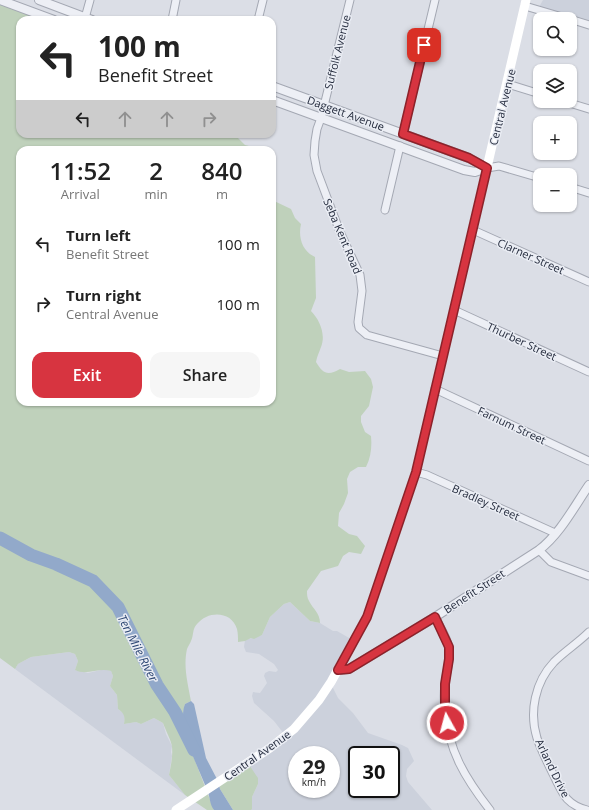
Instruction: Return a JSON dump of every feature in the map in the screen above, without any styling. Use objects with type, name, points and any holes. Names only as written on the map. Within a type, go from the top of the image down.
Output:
[{"type":"main road","name":"Central Avenue","points":[[176,810],[270,748],[294,729],[319,700],[338,670],[367,617],[416,472],[526,3]]},
{"type":"street","points":[[2,0],[44,16]]},
{"type":"street","points":[[39,0],[81,16]]},
{"type":"street","points":[[89,16],[90,0]]},
{"type":"street","points":[[173,16],[176,0]]},
{"type":"street","points":[[259,16],[263,0]]},
{"type":"street","name":"Suffolk Avenue","points":[[324,105],[350,0]]},
{"type":"street","points":[[403,134],[435,0]]},
{"type":"street","points":[[526,3],[551,12]]},
{"type":"street","points":[[577,21],[589,25]]},
{"type":"street","points":[[508,84],[533,92]]},
{"type":"street","name":"Daggett Avenue","points":[[276,87],[469,158],[487,168]]},
{"type":"street","name":"Daggett Avenue","points":[[276,101],[470,172],[499,166],[533,176]]},
{"type":"street","name":"Seba Kent Road","points":[[324,105],[317,129],[314,155],[317,171],[340,232],[360,275],[362,291],[358,322],[359,328],[367,335],[443,356]]},
{"type":"street","points":[[577,105],[589,109]]},
{"type":"street","points":[[385,210],[400,146]]},
{"type":"street","points":[[577,189],[589,193]]},
{"type":"street","name":"Clarner Street","points":[[473,230],[589,282]]},
{"type":"street","name":"Thurber Street","points":[[454,310],[589,372]]},
{"type":"street","name":"Farnum Street","points":[[435,389],[589,461]]},
{"type":"street","name":"Bradley Street","points":[[416,472],[427,475],[555,533]]},
{"type":"street","name":"Benefit Street","points":[[338,670],[349,669],[435,617],[539,550],[555,533],[589,485]]},
{"type":"street","points":[[539,550],[551,562],[589,576]]},
{"type":"street","points":[[435,617],[449,647],[449,659],[445,684],[445,708],[450,738],[458,761],[469,783],[490,810]]},
{"type":"street","name":"Arland Drive","points":[[587,810],[570,807],[563,794],[537,738],[534,724],[534,703],[540,684],[549,668],[589,632]]},
{"type":"shaded area","points":[[543,0],[589,0],[589,26],[577,22],[577,12],[547,12],[538,9]]},
{"type":"shaded area","points":[[290,602],[310,621],[320,623],[351,639],[330,682],[338,698],[353,713],[368,733],[408,748],[414,761],[407,769],[406,776],[408,782],[432,810],[251,810],[252,797],[258,784],[247,762],[284,734],[274,721],[254,703],[252,696],[253,692],[260,693],[267,683],[264,676],[265,673],[269,671],[276,672],[278,670],[274,664],[259,654],[246,652],[244,647],[245,640],[262,635],[270,617],[284,604]]},
{"type":"shaded area","points":[[69,652],[75,654],[78,661],[75,670],[88,673],[105,669],[111,671],[113,676],[110,686],[117,695],[118,709],[125,716],[124,724],[136,722],[141,724],[154,718],[163,723],[166,734],[172,746],[169,775],[185,795],[15,669],[18,664],[31,657]]},
{"type":"green space","points":[[0,0],[43,16],[16,16],[16,138],[238,138],[245,145],[249,146],[16,146],[16,406],[276,406],[276,202],[291,209],[295,218],[301,224],[300,234],[304,247],[315,257],[316,298],[311,311],[319,323],[323,338],[316,362],[326,373],[332,373],[340,369],[349,372],[365,371],[371,379],[373,387],[369,406],[361,416],[361,422],[365,432],[371,436],[370,456],[366,467],[358,467],[350,472],[347,479],[348,493],[339,513],[338,526],[349,534],[357,536],[365,546],[361,554],[349,552],[343,556],[338,566],[321,571],[307,591],[308,600],[318,614],[320,623],[310,621],[290,602],[284,604],[270,617],[262,635],[254,639],[251,638],[238,642],[237,631],[234,623],[225,616],[219,614],[207,616],[194,628],[186,656],[186,675],[191,701],[185,704],[182,717],[189,745],[214,810],[207,810],[185,795],[169,775],[172,745],[163,723],[154,718],[141,724],[136,722],[124,724],[124,716],[118,709],[117,695],[110,686],[113,676],[111,671],[102,670],[80,672],[75,670],[78,661],[75,654],[69,652],[31,657],[18,664],[15,669],[0,658]]},
{"type":"green space","points":[[247,762],[258,778],[258,784],[252,797],[252,809],[233,810],[220,789],[218,781]]},
{"type":"water","points":[[191,701],[194,704],[206,758],[218,781],[220,789],[233,810],[214,810],[212,806],[186,736],[183,713],[185,704]]},
{"type":"waterway","name":"Ten Mile River","points":[[0,538],[31,555],[56,564],[93,581],[118,607],[157,685],[175,712],[194,750]]},
{"type":"route","points":[[424,45],[403,134],[469,158],[487,168],[416,472],[367,617],[338,670],[349,669],[435,617],[449,647],[449,659],[445,684],[445,708],[447,723]]}]
